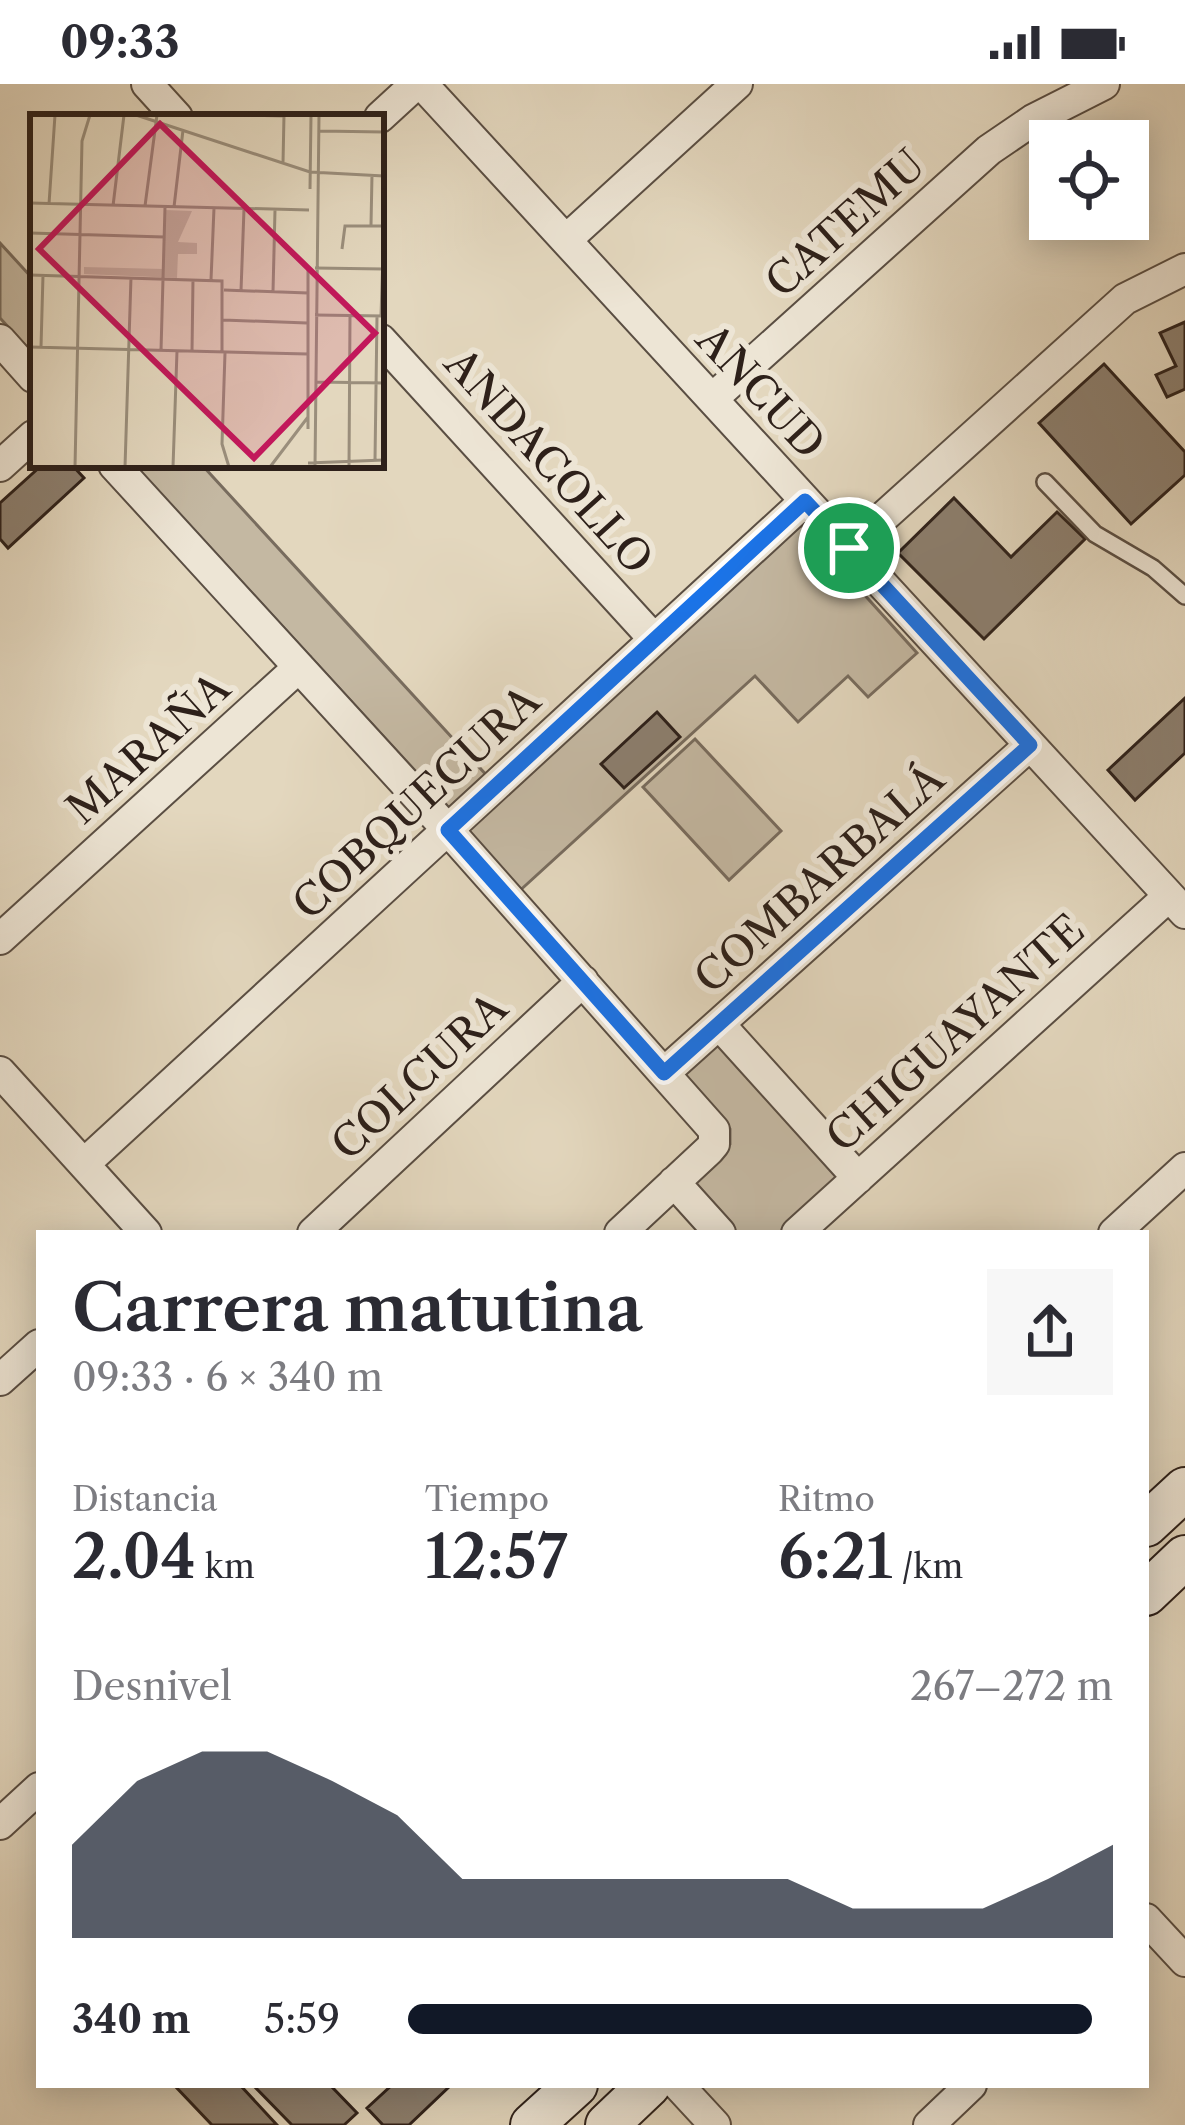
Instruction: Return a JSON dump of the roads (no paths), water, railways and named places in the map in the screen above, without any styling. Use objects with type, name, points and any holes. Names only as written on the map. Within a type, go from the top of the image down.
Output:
[{"type":"main road","points":[[1149,1522],[1185,1489]]},
{"type":"main road","points":[[1149,1591],[1185,1557]]},
{"type":"main road","points":[[532,2125],[572,2088]]},
{"type":"main road","points":[[607,2125],[646,2088]]},
{"type":"street","points":[[147,84],[174,114]]},
{"type":"street","points":[[384,114],[419,84]]},
{"type":"street","name":"ANCUD","points":[[419,84],[1177,905]]},
{"type":"street","points":[[566,240],[737,84]]},
{"type":"street","name":"CATEMU","points":[[712,400],[989,150],[1033,120],[1104,84]]},
{"type":"street","points":[[849,548],[1125,299],[1185,269]]},
{"type":"street","points":[[0,340],[30,373]]},
{"type":"street","name":"ANDACOLLO","points":[[384,343],[654,639]]},
{"type":"street","points":[[0,466],[30,439]]},
{"type":"street","points":[[117,468],[710,1124],[716,1137],[709,1150],[623,1230]]},
{"type":"street","name":"COBQUECURA","points":[[84,1164],[805,501]]},
{"type":"street","name":"MARAÑA","points":[[0,939],[298,667]]},
{"type":"street","name":"COMBARBALÁ","points":[[664,1073],[1030,745]]},
{"type":"street","name":"CHIGUAYANTE","points":[[800,1230],[1177,905]]},
{"type":"street","name":"COLCURA","points":[[316,1230],[583,981]]},
{"type":"street","points":[[719,1024],[858,1178]]},
{"type":"street","points":[[0,1072],[143,1230]]},
{"type":"street","points":[[1117,1230],[1185,1168]]},
{"type":"street","points":[[674,1182],[717,1230]]},
{"type":"street","points":[[0,1380],[36,1348]]},
{"type":"street","points":[[0,1824],[36,1791]]},
{"type":"street","points":[[1149,1923],[1185,1961]]},
{"type":"street","points":[[681,2088],[715,2125]]},
{"type":"street","points":[[929,2125],[968,2088]]},
{"type":"lane","points":[[1045,482],[1095,534],[1153,568],[1185,596]]}]
